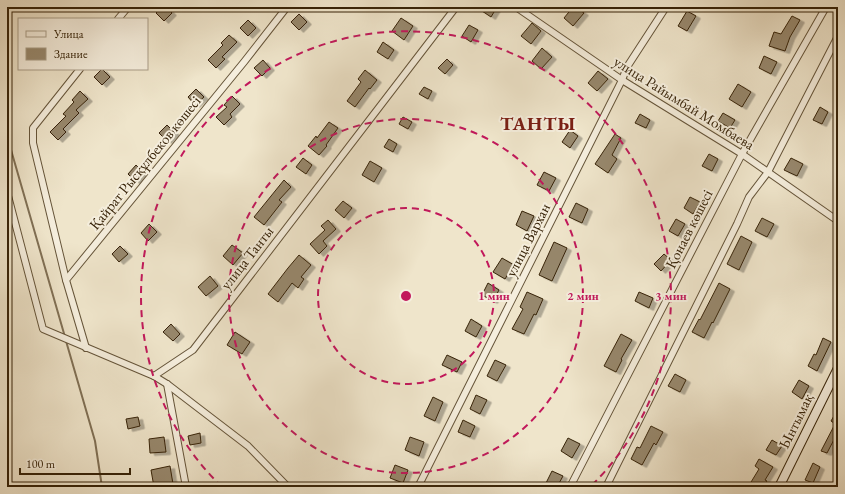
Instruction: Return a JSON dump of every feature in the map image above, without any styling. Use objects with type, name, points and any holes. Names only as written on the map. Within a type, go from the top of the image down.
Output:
[{"type":"street","points":[[119,18],[128,7]]},
{"type":"street","name":"Қайрат Рысқұлбеков көшесі","points":[[66,280],[287,7]]},
{"type":"street","name":"улица Танты","points":[[154,376],[193,350],[456,7]]},
{"type":"street","name":"улица Райымбай Момбаева","points":[[516,7],[622,80],[742,154],[838,221]]},
{"type":"street","name":"улица Вархан","points":[[418,487],[622,80],[627,67],[666,7]]},
{"type":"street","name":"Қонаев көшесі","points":[[570,487],[742,154],[826,7]]},
{"type":"street","points":[[606,487],[734,231],[749,197],[768,172],[838,36]]},
{"type":"street","points":[[79,70],[33,128],[33,143],[66,280],[86,348]]},
{"type":"street","points":[[7,192],[43,329],[154,376],[167,384],[248,446],[288,487]]},
{"type":"street","name":"Ынтымақ","points":[[779,487],[838,368]]},
{"type":"street","points":[[167,384],[186,487]]},
{"type":"building","points":[[162,7],[166,7],[172,13],[164,21],[156,13]]},
{"type":"building","points":[[476,7],[497,7],[491,17]]},
{"type":"building","points":[[573,7],[576,7],[584,13],[573,26],[564,18]]},
{"type":"building","points":[[687,11],[696,16],[687,31],[678,26]]},
{"type":"building","points":[[299,14],[307,22],[299,30],[291,22]]},
{"type":"building","points":[[792,16],[800,20],[790,37],[785,51],[769,46],[774,32],[781,34]]},
{"type":"building","points":[[401,18],[413,26],[404,40],[392,31]]},
{"type":"building","points":[[248,20],[256,28],[248,36],[240,28]]},
{"type":"building","points":[[532,23],[541,31],[531,44],[521,36]]},
{"type":"building","points":[[469,25],[478,30],[471,42],[462,36]]},
{"type":"building","points":[[229,35],[237,42],[222,57],[225,59],[216,68],[208,60],[223,45],[221,43]]},
{"type":"building","points":[[383,42],[394,50],[388,59],[377,52]]},
{"type":"building","points":[[542,48],[552,57],[541,69],[532,61]]},
{"type":"building","points":[[764,56],[777,62],[771,74],[759,68]]},
{"type":"building","points":[[447,59],[453,65],[445,74],[438,68]]},
{"type":"building","points":[[263,60],[270,68],[262,76],[254,68]]},
{"type":"building","points":[[101,70],[103,70],[110,77],[102,85],[94,77]]},
{"type":"building","points":[[365,70],[377,80],[355,107],[347,101],[361,82],[358,79]]},
{"type":"building","points":[[598,71],[608,79],[597,91],[588,83]]},
{"type":"building","points":[[738,84],[751,92],[742,107],[729,99]]},
{"type":"building","points":[[424,87],[432,91],[428,99],[419,94]]},
{"type":"building","points":[[196,89],[204,97],[195,105],[188,97]]},
{"type":"building","points":[[80,91],[88,99],[76,110],[79,113],[63,129],[66,132],[58,140],[50,132],[66,116],[63,114],[74,102],[72,100]]},
{"type":"building","points":[[232,96],[240,104],[230,114],[232,117],[224,125],[216,117],[227,107],[224,105]]},
{"type":"building","points":[[820,107],[828,112],[822,124],[813,120]]},
{"type":"building","points":[[723,113],[735,120],[730,128],[718,121]]},
{"type":"building","points":[[640,114],[650,120],[646,128],[635,123]]},
{"type":"building","points":[[403,117],[412,122],[408,129],[399,124]]},
{"type":"building","points":[[329,122],[338,128],[326,145],[327,146],[319,155],[308,146],[316,136],[317,138]]},
{"type":"building","points":[[167,125],[175,133],[167,141],[159,133]]},
{"type":"building","points":[[570,130],[578,136],[570,148],[562,142]]},
{"type":"building","points":[[615,134],[621,138],[612,155],[617,159],[608,173],[595,164]]},
{"type":"building","points":[[389,139],[397,144],[393,152],[384,147]]},
{"type":"building","points":[[709,154],[718,159],[712,171],[702,166]]},
{"type":"building","points":[[303,158],[312,165],[306,174],[296,167]]},
{"type":"building","points":[[791,158],[803,164],[797,176],[784,170]]},
{"type":"building","points":[[370,161],[382,168],[374,182],[362,175]]},
{"type":"building","points":[[136,165],[144,173],[136,182],[128,174]]},
{"type":"building","points":[[544,172],[556,178],[549,191],[537,185]]},
{"type":"building","points":[[284,180],[291,187],[279,200],[282,202],[264,225],[254,217]]},
{"type":"building","points":[[690,197],[700,202],[693,214],[684,208]]},
{"type":"building","points":[[343,201],[352,208],[344,218],[335,210]]},
{"type":"building","points":[[576,203],[588,209],[582,223],[569,217]]},
{"type":"building","points":[[522,211],[534,216],[527,231],[516,225]]},
{"type":"building","points":[[762,218],[774,224],[767,237],[755,231]]},
{"type":"building","points":[[676,219],[685,224],[678,236],[669,231]]},
{"type":"building","points":[[328,220],[336,229],[323,241],[327,246],[319,254],[310,244],[325,230],[321,226]]},
{"type":"building","points":[[149,224],[157,232],[148,241],[141,233]]},
{"type":"building","points":[[741,236],[752,242],[739,270],[727,264]]},
{"type":"building","points":[[554,242],[567,248],[552,281],[539,275]]},
{"type":"building","points":[[232,245],[243,253],[233,265],[223,256]]},
{"type":"building","points":[[120,246],[128,254],[119,262],[112,254]]},
{"type":"building","points":[[664,254],[671,260],[661,271],[654,264]]},
{"type":"building","points":[[299,255],[311,265],[301,277],[304,279],[298,288],[292,283],[278,302],[268,294]]},
{"type":"building","points":[[502,258],[514,265],[505,279],[493,272]]},
{"type":"building","points":[[210,276],[218,286],[206,296],[198,287]]},
{"type":"building","points":[[488,283],[499,290],[493,301],[482,295]]},
{"type":"building","points":[[719,283],[730,289],[704,338],[692,332],[699,319],[700,320]]},
{"type":"building","points":[[527,292],[543,299],[536,315],[534,314],[524,334],[512,329],[523,309],[520,307]]},
{"type":"building","points":[[639,292],[653,298],[649,308],[635,301]]},
{"type":"building","points":[[471,319],[482,326],[476,337],[465,331]]},
{"type":"building","points":[[171,324],[180,334],[173,341],[163,332]]},
{"type":"building","points":[[235,332],[250,342],[242,354],[227,345]]},
{"type":"building","points":[[621,334],[632,340],[621,359],[622,360],[616,372],[604,366]]},
{"type":"building","points":[[823,338],[831,342],[817,371],[808,366],[814,354],[816,355]]},
{"type":"building","points":[[447,355],[462,362],[457,372],[442,365]]},
{"type":"building","points":[[495,360],[506,365],[497,381],[487,376]]},
{"type":"building","points":[[675,374],[686,380],[680,392],[668,386]]},
{"type":"building","points":[[799,380],[809,386],[802,399],[792,392]]},
{"type":"building","points":[[476,395],[487,400],[480,414],[470,409]]},
{"type":"building","points":[[433,397],[443,402],[435,421],[424,416]]},
{"type":"building","points":[[838,409],[838,432],[827,453],[821,451],[835,424],[831,421]]},
{"type":"building","points":[[138,417],[140,426],[128,429],[126,419]]},
{"type":"building","points":[[463,420],[475,426],[470,437],[458,432]]},
{"type":"building","points":[[651,426],[663,432],[656,445],[654,443],[642,465],[631,459],[637,447],[640,448]]},
{"type":"building","points":[[200,433],[201,443],[190,445],[188,436]]},
{"type":"building","points":[[164,437],[166,452],[150,453],[149,439]]},
{"type":"building","points":[[410,437],[424,442],[419,456],[405,450]]},
{"type":"building","points":[[568,438],[580,444],[572,458],[561,451]]},
{"type":"building","points":[[772,440],[782,446],[776,455],[766,450]]},
{"type":"building","points":[[759,459],[773,467],[765,480],[767,481],[763,487],[748,487],[759,469],[755,466]]},
{"type":"building","points":[[813,463],[820,467],[813,483],[805,480]]},
{"type":"building","points":[[395,465],[408,470],[403,483],[390,478]]},
{"type":"building","points":[[170,466],[173,484],[154,487],[151,470]]},
{"type":"building","points":[[552,471],[563,476],[557,487],[544,487]]},
{"type":"waterway","points":[[7,136],[65,337]]},
{"type":"waterway","points":[[66,341],[95,441],[102,487]]},
{"type":"district","name":"ТАНТЫ","points":[[538,123]]}]
